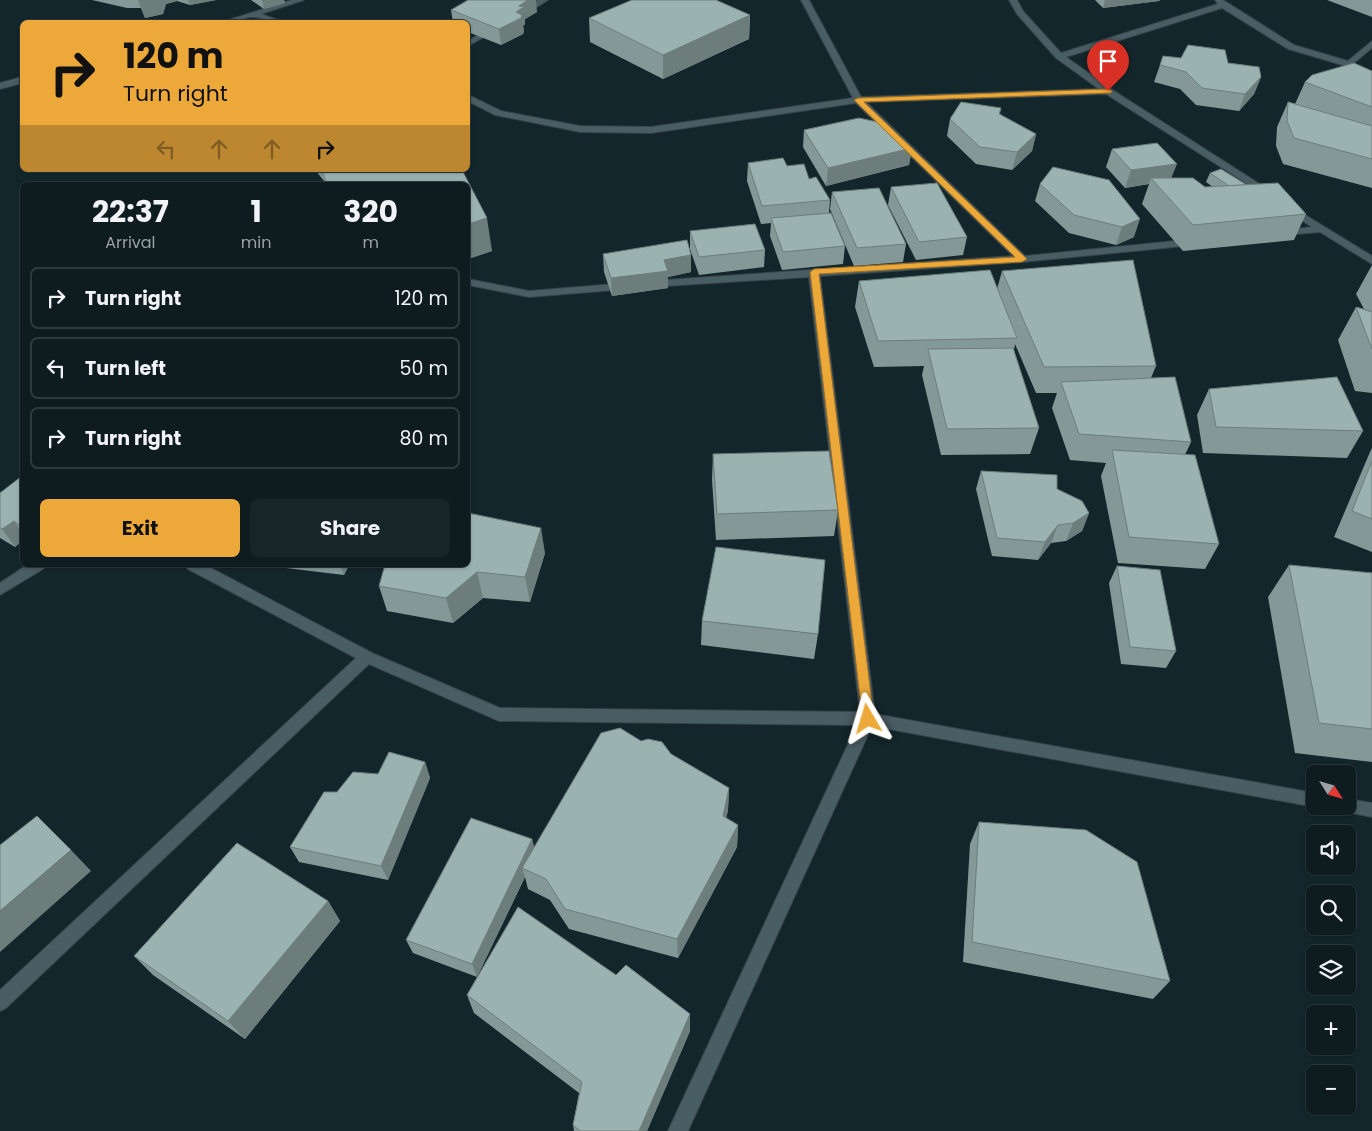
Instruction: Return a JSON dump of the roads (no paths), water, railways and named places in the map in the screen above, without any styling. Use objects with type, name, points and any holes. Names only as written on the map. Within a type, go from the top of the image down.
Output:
[{"type":"street","points":[[232,20],[300,0]]},
{"type":"street","points":[[510,20],[544,0]]},
{"type":"street","points":[[805,0],[858,100],[1022,259]]},
{"type":"street","points":[[1013,0],[1020,12],[1059,56],[1108,91],[1372,261]]},
{"type":"street","points":[[1059,56],[1221,2],[1291,47],[1349,64],[1372,44]]},
{"type":"street","points":[[252,14],[269,20]]},
{"type":"street","points":[[470,43],[502,25]]},
{"type":"street","points":[[0,86],[20,81]]},
{"type":"street","points":[[470,99],[498,113],[580,129],[651,130],[858,100],[1108,91]]},
{"type":"street","points":[[1264,235],[1322,229]]},
{"type":"street","points":[[470,282],[529,294],[814,272],[1022,259],[1206,241]]},
{"type":"street","points":[[678,1131],[868,719],[814,272]]},
{"type":"street","points":[[0,590],[35,567]]},
{"type":"street","points":[[197,567],[367,658],[499,714],[868,719],[1306,798]]},
{"type":"street","points":[[0,1002],[367,658]]},
{"type":"street","points":[[1356,807],[1372,810]]}]
